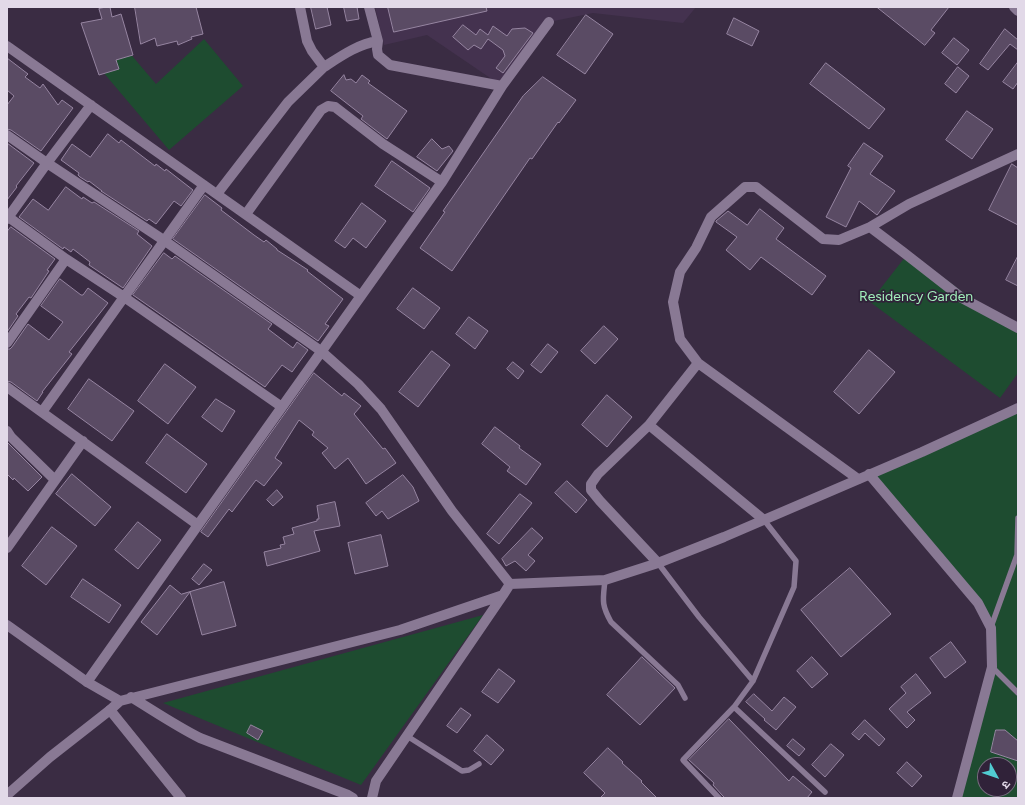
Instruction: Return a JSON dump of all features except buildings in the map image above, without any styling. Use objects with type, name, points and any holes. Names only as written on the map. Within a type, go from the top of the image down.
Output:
[{"type":"street","points":[[300,7],[306,41],[312,52],[324,67]]},
{"type":"street","points":[[369,7],[378,41],[378,54],[390,65],[502,86]]},
{"type":"street","points":[[1014,7],[1018,11]]},
{"type":"street","points":[[87,682],[442,182],[502,86],[549,22]]},
{"type":"street","points":[[217,194],[288,102],[324,67],[368,42],[378,41]]},
{"type":"street","points":[[7,46],[361,296]]},
{"type":"street","points":[[91,105],[7,218],[282,407]]},
{"type":"street","points":[[246,214],[321,110],[328,106],[335,107],[383,144],[442,182]]},
{"type":"street","points":[[7,135],[165,241],[321,351],[358,384],[381,409],[452,511],[510,584]]},
{"type":"street","points":[[858,479],[698,363],[680,339],[673,302],[680,272],[696,248],[711,217],[745,187],[756,187],[823,239],[839,240],[870,227],[909,204],[1018,154]]},
{"type":"street","points":[[42,412],[204,185]]},
{"type":"street","points":[[870,227],[962,298],[1018,328]]},
{"type":"street","points":[[7,343],[66,259]]},
{"type":"street","points":[[658,563],[600,501],[591,490],[591,484],[598,474],[649,425],[698,363]]},
{"type":"street","points":[[7,387],[198,524]]},
{"type":"street","points":[[510,584],[605,580],[658,563],[724,538],[922,452],[1018,408]]},
{"type":"street","points":[[649,425],[764,520]]},
{"type":"street","points":[[7,431],[11,437],[55,480]]},
{"type":"street","points":[[7,548],[83,441]]},
{"type":"street","points":[[869,474],[978,603],[991,628],[992,667],[957,798]]},
{"type":"street","points":[[372,798],[376,781],[510,584]]},
{"type":"street","points":[[7,795],[50,757],[120,701],[130,697],[400,630],[504,594]]},
{"type":"street","points":[[7,625],[87,682],[120,701]]},
{"type":"street","points":[[130,697],[183,730],[200,738],[354,798]]},
{"type":"street","points":[[110,710],[181,798]]},
{"type":"lane","points":[[991,628],[1017,555],[1018,518]]},
{"type":"lane","points":[[719,798],[683,760],[734,707],[753,681],[794,588],[796,561],[764,520]]},
{"type":"lane","points":[[658,563],[753,681]]},
{"type":"lane","points":[[605,580],[603,600],[605,610],[611,622],[678,685],[685,698]]},
{"type":"lane","points":[[992,667],[1018,693]]},
{"type":"lane","points":[[734,707],[825,792]]},
{"type":"lane","points":[[407,736],[462,771],[469,770],[479,764]]},
{"type":"shaded area","points":[[375,7],[696,7],[683,23],[593,13],[549,22],[502,86],[427,35],[384,45]]},
{"type":"green space","points":[[204,39],[243,86],[169,150],[97,65],[122,44],[156,84]]},
{"type":"green space","name":"Residency Garden","points":[[909,252],[1018,333],[1018,373],[1000,398],[870,302]]},
{"type":"green space","points":[[1018,410],[1018,798],[957,798],[992,667],[991,628],[978,603],[869,474]]},
{"type":"green space","points":[[483,615],[361,785],[163,703]]}]
